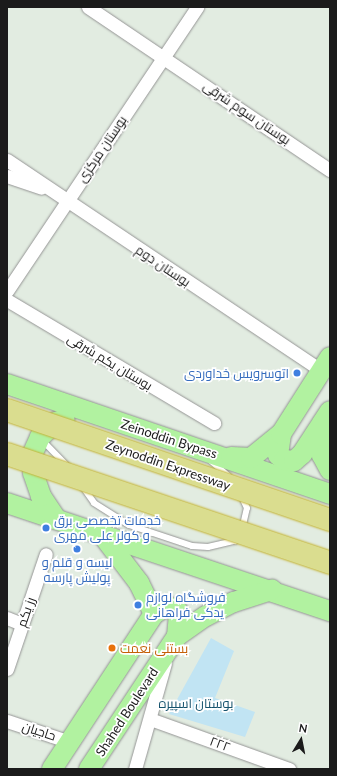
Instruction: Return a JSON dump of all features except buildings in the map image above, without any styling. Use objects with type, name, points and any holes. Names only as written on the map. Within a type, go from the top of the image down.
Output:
[{"type":"highway","name":"Zeynoddin Expressway","points":[[7,410],[330,520]]},
{"type":"highway","points":[[7,454],[330,563]]},
{"type":"main road","points":[[222,456],[251,458],[281,434],[326,364]]},
{"type":"main road","name":"Zeinoddin Bypass","points":[[7,384],[197,450],[222,456],[330,494]]},
{"type":"main road","points":[[57,520],[41,496],[33,473],[32,455],[40,437],[56,422],[73,416],[104,418]]},
{"type":"main road","points":[[281,434],[278,454],[284,460],[294,461],[326,417]]},
{"type":"main road","points":[[326,417],[322,455],[330,470]]},
{"type":"main road","points":[[7,503],[104,537],[272,590],[330,611]]},
{"type":"main road","points":[[104,537],[139,583],[154,614]]},
{"type":"main road","points":[[173,642],[206,616],[234,602],[272,590]]},
{"type":"main road","points":[[52,769],[154,614],[167,606],[177,610],[180,614],[173,642]]},
{"type":"main road","name":"Shahed Boulevard","points":[[89,769],[173,642]]},
{"type":"street","name":"بوستان سوم شرقی","points":[[88,7],[330,170]]},
{"type":"street","name":"بوستان مرکزی","points":[[9,285],[64,197],[197,7]]},
{"type":"street","name":"بوستان دوم","points":[[7,160],[64,197],[141,252],[326,364]]},
{"type":"street","points":[[7,176],[64,197]]},
{"type":"street","name":"بوستان یکم شرقی","points":[[7,300],[214,423]]},
{"type":"street","name":"رز یکم","points":[[7,669],[46,554]]},
{"type":"street","points":[[7,618],[22,624]]},
{"type":"street","points":[[135,769],[173,642]]},
{"type":"street","name":"۲۲۲","points":[[150,719],[289,769]]},
{"type":"street","name":"حاجیان","points":[[7,721],[70,742]]},
{"type":"lane","points":[[40,437],[53,454],[70,469],[94,502],[129,525],[192,546],[208,547],[234,541],[243,525],[248,508],[231,479],[197,450]]},
{"type":"lane","points":[[236,522],[243,525]]},
{"type":"green space","name":"بوستان اسپیره","points":[[211,638],[234,651],[215,698],[255,712],[245,737],[169,714]]},
{"type":"place","name":"اتوسرویس خداوردی","points":[[297,373]]},
{"type":"place","name":"خدمات تخصصی برق و کولر علی مهری","points":[[46,528]]},
{"type":"place","name":"لیسه و قلم و پولیش پارسه","points":[[77,549]]},
{"type":"place","name":"فروشگاه لوازم یدکی فراهانی","points":[[138,605]]},
{"type":"place","name":"بستنی نعمت","points":[[112,648]]}]
